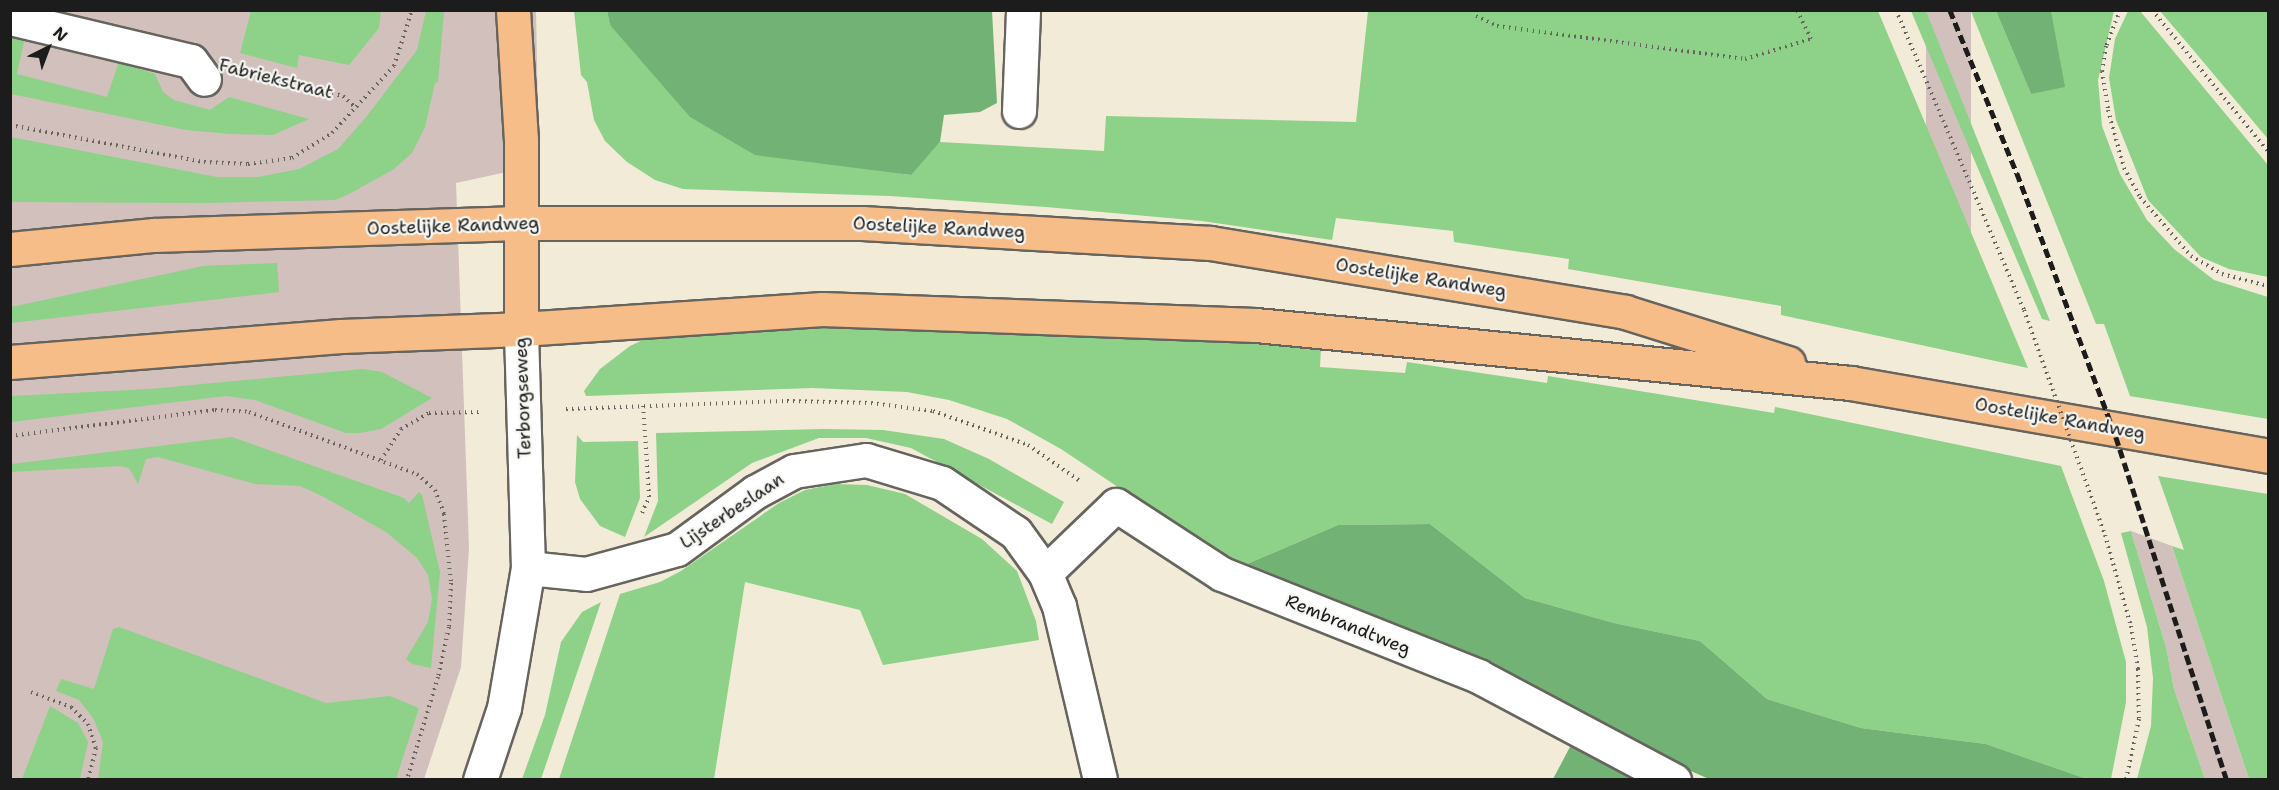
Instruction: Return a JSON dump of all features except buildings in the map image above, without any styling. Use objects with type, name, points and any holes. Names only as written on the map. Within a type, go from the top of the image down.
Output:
[{"type":"main road","name":"Terborgseweg","points":[[513,10],[523,223],[521,329]]},
{"type":"main road","name":"Oostelijke Randweg","points":[[10,249],[154,235],[523,223],[861,223],[1210,243],[1625,312],[1851,383]]},
{"type":"main road","name":"Oostelijke Randweg","points":[[10,362],[341,336],[521,329],[822,309],[1256,325],[1851,383],[2268,456]]},
{"type":"street","points":[[1019,111],[1023,10]]},
{"type":"street","points":[[10,18],[197,70]]},
{"type":"street","name":"Terborgseweg","points":[[480,780],[504,708],[528,568],[521,329]]},
{"type":"street","name":"Lijsterbeslaan","points":[[528,568],[586,574],[677,549],[754,492],[794,471],[866,460],[942,483],[988,511],[1016,532],[1045,573],[1059,606],[1100,780]]},
{"type":"street","name":"Rembrandtweg","points":[[1045,573],[1116,505],[1222,574],[1478,676],[1674,780]]},
{"type":"path","points":[[10,125],[204,162],[271,163],[314,147],[356,108],[394,66],[412,10]]},
{"type":"path","points":[[1476,10],[1476,16],[1497,26],[1745,59],[1811,39],[1797,10]]},
{"type":"path","points":[[1896,10],[2024,310],[2105,535],[2131,626],[2138,669],[2139,719],[2126,780]]},
{"type":"path","points":[[2120,10],[2106,46],[2102,71],[2108,110],[2129,178],[2173,239],[2191,256],[2222,274],[2268,286]]},
{"type":"path","points":[[2152,10],[2268,151]]},
{"type":"path","name":"Fabriekstraat","points":[[197,70],[220,63],[343,96],[356,108]]},
{"type":"path","points":[[620,565],[649,497],[643,405]]},
{"type":"path","points":[[10,436],[215,410],[249,412],[417,474],[435,490],[448,547],[449,627],[438,677],[406,780]]},
{"type":"path","points":[[381,460],[401,429],[429,413],[524,411]]},
{"type":"path","points":[[31,692],[71,707],[88,724],[96,748],[88,780]]},
{"type":"shaded area","points":[[10,11],[536,11],[539,165],[456,183],[469,548],[461,667],[424,779],[11,779]]},
{"type":"shaded area","points":[[1926,11],[1971,11],[1971,345],[1926,345]]},
{"type":"shaded area","points":[[2131,531],[2172,546],[2249,779],[2205,779],[2174,689],[2166,647]]},
{"type":"green space","points":[[251,10],[381,11],[379,28],[349,65],[299,55],[297,68],[240,53]]},
{"type":"green space","points":[[426,11],[444,11],[438,82],[435,83],[425,127],[412,153],[394,169],[351,193],[335,200],[204,203],[11,202],[11,137],[217,177],[258,177],[299,169],[338,149],[367,116],[417,50]]},
{"type":"green space","points":[[574,11],[607,11],[610,25],[860,167],[910,175],[940,142],[1104,151],[1106,116],[1356,122],[1368,11],[1878,11],[2028,368],[1781,315],[1781,306],[1568,269],[1569,259],[1454,242],[1453,231],[1336,218],[1332,240],[1202,221],[1046,207],[890,196],[683,189],[655,180],[627,162],[605,141],[594,120],[587,82],[581,75]]},
{"type":"green space","points":[[607,11],[992,11],[997,103],[980,112],[944,115],[940,142],[911,175],[755,155],[690,117],[610,25]]},
{"type":"green space","points":[[1911,11],[1926,11],[2050,321],[2042,319]]},
{"type":"green space","points":[[1971,11],[1996,11],[2031,94],[2051,11],[2114,11],[2098,80],[2102,126],[2120,174],[2147,220],[2174,249],[2214,280],[2268,297],[2268,419],[2130,396],[2104,324],[2096,324]]},
{"type":"green space","points":[[1996,11],[2051,11],[2065,87],[2031,94]]},
{"type":"green space","points":[[2128,11],[2140,11],[2268,165],[2268,277],[2229,269],[2201,257],[2148,200],[2116,120],[2109,78],[2115,39]]},
{"type":"green space","points":[[2160,11],[2268,11],[2268,139],[2189,45]]},
{"type":"green space","points":[[11,34],[25,37],[17,74],[107,97],[119,62],[155,74],[163,92],[174,100],[210,110],[229,97],[309,119],[273,135],[230,134],[186,130],[11,94]]},
{"type":"green space","points":[[277,263],[279,292],[11,323],[11,307],[203,266]]},
{"type":"green space","points":[[847,326],[1158,333],[1321,347],[1320,367],[1405,373],[1407,362],[1547,383],[1548,376],[1774,413],[1775,407],[2061,466],[2104,581],[2126,662],[2126,702],[2111,779],[2087,779],[1986,744],[1861,728],[1767,699],[1700,641],[1614,623],[1525,598],[1430,524],[1338,525],[1247,564],[1217,553],[1061,449],[1007,419],[949,400],[907,392],[812,388],[586,396],[584,391],[600,369],[630,346],[660,332]]},
{"type":"green space","points":[[363,369],[382,372],[432,398],[381,429],[360,433],[346,433],[255,400],[226,396],[11,422],[11,396],[150,389]]},
{"type":"green space","points":[[883,430],[944,439],[989,459],[1064,502],[1052,524],[911,448],[866,438],[819,438],[752,463],[644,537],[658,501],[656,433]]},
{"type":"green space","points":[[577,435],[583,442],[638,441],[640,498],[625,537],[600,526],[580,499],[575,482]]},
{"type":"green space","points":[[232,437],[404,498],[409,503],[419,492],[422,495],[440,572],[431,668],[412,664],[406,659],[428,622],[432,599],[428,575],[417,558],[386,532],[322,496],[300,486],[255,484],[158,457],[146,459],[138,484],[129,468],[120,466],[11,472],[11,464]]},
{"type":"green space","points":[[2158,476],[2268,494],[2268,779],[2249,779],[2172,546],[2184,550]]},
{"type":"green space","points":[[835,484],[867,485],[905,494],[982,539],[1017,571],[1036,621],[1039,640],[883,665],[860,610],[745,582],[714,779],[559,779],[620,594],[660,582],[681,571],[779,503],[805,490]]},
{"type":"green space","points":[[1430,524],[1525,598],[1614,623],[1700,641],[1767,699],[1861,728],[1986,744],[2087,779],[1709,779],[1652,754],[1491,668],[1247,564],[1338,525]]},
{"type":"green space","points":[[2131,531],[2166,647],[2174,689],[2205,779],[2137,779],[2151,726],[2153,678],[2147,627],[2121,533]]},
{"type":"green space","points":[[601,602],[541,779],[522,779],[545,715],[561,642],[582,612]]},
{"type":"green space","points":[[119,627],[326,703],[390,696],[419,708],[396,779],[98,779],[103,742],[93,718],[79,700],[56,691],[61,679],[94,689],[113,629]]},
{"type":"green space","points":[[50,706],[78,723],[88,742],[80,779],[22,779]]},
{"type":"green space","points":[[1571,745],[1637,779],[1553,779]]},
{"type":"railway","points":[[1950,10],[2017,173],[2116,437],[2227,780]]}]
